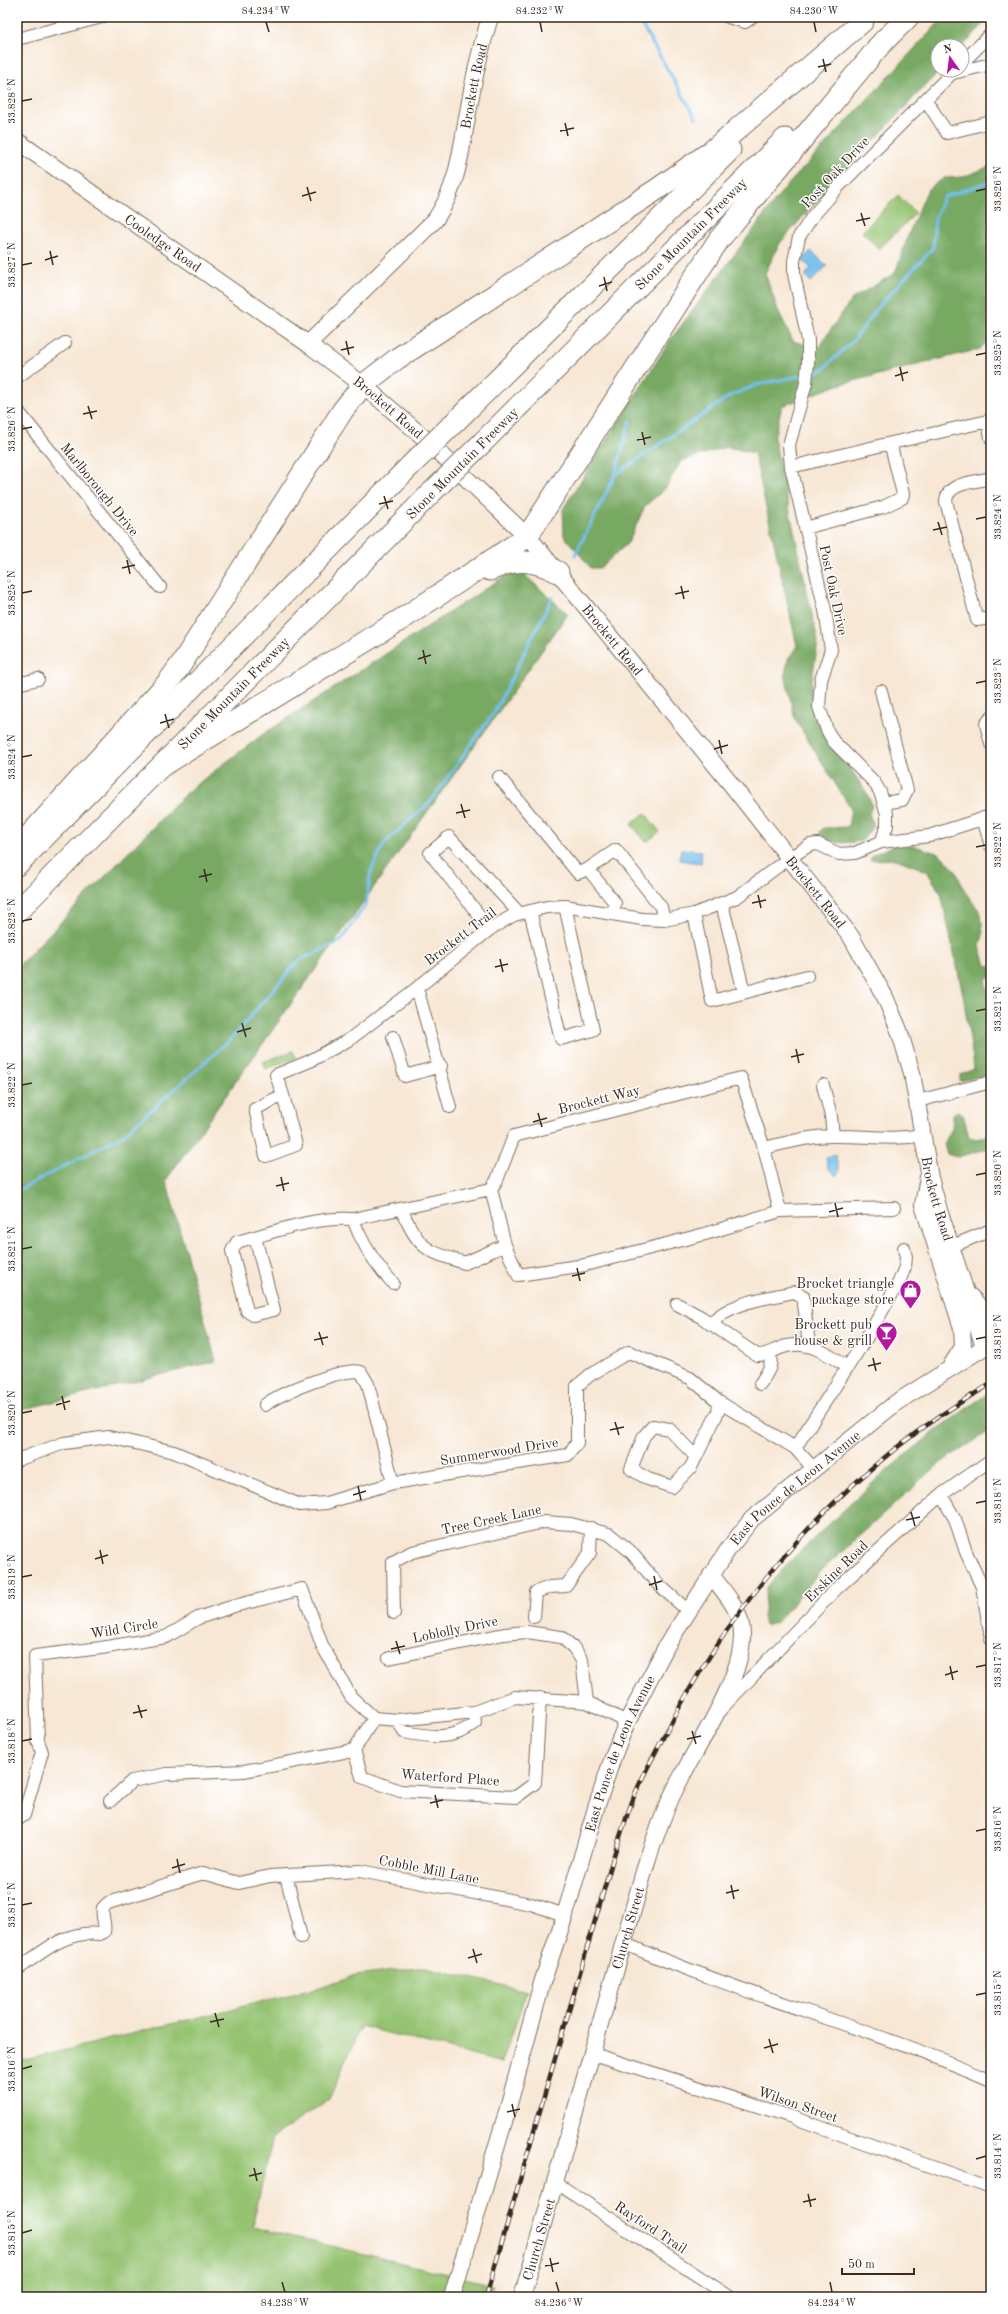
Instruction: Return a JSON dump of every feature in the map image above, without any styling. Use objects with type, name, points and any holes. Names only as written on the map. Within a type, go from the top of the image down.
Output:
[{"type":"highway","name":"Stone Mountain Freeway","points":[[17,912],[432,492],[908,17]]},
{"type":"highway","points":[[17,848],[169,681],[182,663],[343,410],[363,384],[405,354],[656,190],[713,150],[864,19]]},
{"type":"highway","points":[[17,865],[410,466],[864,19]]},
{"type":"highway","points":[[162,766],[451,587],[527,537],[718,241],[886,38]]},
{"type":"highway","points":[[451,587],[506,563],[514,561],[539,563],[558,572]]},
{"type":"street","points":[[17,39],[102,17]]},
{"type":"street","name":"Brockett Road","points":[[490,17],[480,50],[458,175],[445,206],[435,220],[308,344],[363,384],[422,436],[527,537],[558,572],[850,935],[875,978],[899,1030],[918,1101],[929,1170],[950,1247],[964,1288],[988,1345]]},
{"type":"street","points":[[728,17],[745,22],[752,17]]},
{"type":"street","points":[[970,55],[991,34]]},
{"type":"street","name":"Post Oak Drive","points":[[970,69],[991,64]]},
{"type":"street","name":"Post Oak Drive","points":[[881,842],[887,826],[887,814],[880,792],[874,782],[833,741],[827,730],[819,707],[821,680],[831,650],[825,610],[791,467],[789,445],[806,383],[808,362],[808,340],[794,274],[794,261],[799,237],[812,217],[839,186],[948,78]]},
{"type":"street","points":[[926,100],[948,133],[991,122]]},
{"type":"street","name":"Cooledge Road","points":[[17,141],[308,344]]},
{"type":"street","points":[[17,377],[65,343]]},
{"type":"street","name":"Marlborough Drive","points":[[17,410],[160,587]]},
{"type":"street","points":[[791,467],[988,421],[991,438]]},
{"type":"street","name":"Post Oak Drive","points":[[805,528],[883,507],[902,498],[903,494],[891,446],[887,444]]},
{"type":"street","points":[[991,478],[954,487],[946,496],[946,501],[977,620],[991,618]]},
{"type":"street","points":[[17,684],[38,679]]},
{"type":"street","points":[[881,691],[907,790],[902,800],[884,803]]},
{"type":"street","points":[[991,718],[986,724],[991,744]]},
{"type":"street","points":[[499,778],[578,873],[588,869],[616,850],[661,907],[664,920]]},
{"type":"street","points":[[789,858],[815,844],[839,854],[863,852],[881,842],[929,836],[987,817],[991,846]]},
{"type":"street","points":[[490,929],[430,853],[449,837],[525,912],[561,1039],[593,1030],[565,906]]},
{"type":"street","name":"Brockett Trail","points":[[283,1095],[255,1109],[266,1156],[296,1145],[283,1095],[276,1075],[310,1061],[350,1039],[417,988],[490,929],[525,912],[546,907],[565,906],[613,914],[664,920],[694,914],[737,897],[789,858]]},
{"type":"street","points":[[588,869],[615,903],[613,914]]},
{"type":"street","points":[[722,904],[744,992]]},
{"type":"street","points":[[694,914],[712,1001],[807,976]]},
{"type":"street","points":[[417,988],[441,1066],[450,1107]]},
{"type":"street","points":[[394,1036],[405,1076],[441,1066]]},
{"type":"street","name":"Brockett Way","points":[[491,1188],[497,1180],[514,1136],[741,1078],[764,1148],[780,1211]]},
{"type":"street","points":[[918,1101],[991,1082]]},
{"type":"street","points":[[823,1085],[831,1116],[832,1136]]},
{"type":"street","points":[[764,1148],[809,1137],[832,1136],[893,1139],[924,1136]]},
{"type":"street","points":[[929,1170],[923,1205],[962,1328],[963,1347],[948,1369]]},
{"type":"street","points":[[256,1237],[274,1310],[253,1316],[247,1311],[232,1251],[237,1242],[256,1237],[334,1217],[353,1219],[491,1188],[506,1245],[518,1275],[585,1265],[705,1234],[780,1211],[894,1208]]},
{"type":"street","points":[[402,1209],[414,1236],[430,1252],[465,1262],[506,1245]]},
{"type":"street","points":[[353,1219],[361,1241],[377,1266],[393,1283]]},
{"type":"street","points":[[950,1247],[991,1230]]},
{"type":"street","points":[[795,1448],[899,1282],[905,1267],[906,1257],[904,1248]]},
{"type":"street","points":[[964,1288],[977,1306],[991,1320]]},
{"type":"street","points":[[710,1324],[716,1316],[727,1310],[794,1292],[803,1296],[809,1345]]},
{"type":"street","points":[[677,1304],[757,1355],[769,1353],[787,1346],[809,1345],[847,1367]]},
{"type":"street","name":"East Ponce de Leon Avenue","points":[[452,2297],[506,2115],[542,1983],[565,1915],[598,1802],[614,1754],[627,1722],[667,1645],[729,1548],[752,1519],[896,1402],[988,1345]]},
{"type":"street","name":"Summerwood Drive","points":[[17,1460],[64,1443],[109,1437],[174,1452],[300,1505],[326,1503],[393,1483],[568,1455],[577,1444],[577,1386],[590,1375],[629,1352],[690,1378],[719,1402],[795,1448],[813,1468]]},
{"type":"street","points":[[760,1384],[770,1367],[772,1360],[769,1353]]},
{"type":"street","points":[[265,1405],[276,1396],[345,1371],[361,1372],[368,1384],[393,1483]]},
{"type":"street","points":[[696,1456],[669,1429],[653,1426],[644,1436],[631,1469],[648,1479],[672,1487],[691,1467],[718,1412],[719,1402]]},
{"type":"street","name":"Erskine Road","points":[[714,1717],[837,1588],[941,1495],[991,1460]]},
{"type":"street","points":[[941,1495],[955,1519],[966,1552],[982,1587],[991,1638]]},
{"type":"street","name":"Tree Creek Lane","points":[[394,1613],[393,1562],[412,1552],[544,1522],[591,1528],[609,1534],[630,1551],[658,1583],[688,1611]]},
{"type":"street","points":[[534,1617],[536,1592],[550,1587],[566,1586],[590,1553],[591,1528]]},
{"type":"street","name":"Church Street","points":[[522,2297],[593,2054],[647,1861],[663,1816],[681,1777],[714,1717],[739,1663],[742,1636],[738,1613],[711,1575]]},
{"type":"street","name":"Wild Circle","points":[[17,1820],[24,1815],[42,1752],[38,1741],[35,1656],[102,1648],[166,1637],[198,1618],[234,1606],[302,1589],[322,1645],[351,1698],[374,1718]]},
{"type":"street","name":"Loblolly Drive","points":[[389,1658],[504,1634],[527,1632],[561,1637],[573,1647],[582,1660],[587,1702]]},
{"type":"street","points":[[739,1663],[756,1673]]},
{"type":"street","points":[[110,1801],[132,1781],[167,1774],[244,1772],[354,1750],[374,1718],[398,1720],[474,1712],[515,1697],[587,1702],[627,1722]]},
{"type":"street","name":"Waterford Place","points":[[354,1750],[362,1777],[400,1791],[516,1797],[534,1783],[540,1698]]},
{"type":"street","points":[[398,1720],[404,1732],[431,1737],[464,1732],[475,1723],[474,1712]]},
{"type":"street","name":"Cobble Mill Lane","points":[[17,1970],[58,1940],[92,1933],[100,1934],[104,1932],[106,1924],[102,1913],[103,1908],[108,1903],[203,1873],[239,1883],[270,1876],[360,1871],[531,1904],[565,1915]]},
{"type":"street","points":[[286,1875],[301,1937]]},
{"type":"street","points":[[623,1943],[703,1974],[931,2055],[991,2080]]},
{"type":"street","name":"Wilson Street","points":[[593,2054],[789,2116],[991,2188]]},
{"type":"street","name":"Rayford Trail","points":[[556,2182],[730,2297]]},
{"type":"green space","points":[[944,17],[990,17],[970,38],[930,38],[930,78],[933,78],[780,243],[765,273],[778,310],[793,341],[818,348],[852,299],[895,273],[911,228],[928,189],[944,178],[963,177],[991,166],[991,220],[987,225],[991,245],[991,338],[980,349],[838,385],[782,406],[774,438],[818,642],[811,686],[819,723],[867,793],[872,806],[869,814],[874,825],[862,841],[833,842],[828,840],[819,832],[824,828],[848,827],[851,809],[795,719],[785,675],[788,659],[797,646],[754,453],[727,447],[681,461],[665,489],[645,506],[628,543],[600,568],[591,568],[564,536],[563,509],[671,339],[783,190]]},
{"type":"green space","points":[[898,195],[916,213],[879,249],[862,232]]},
{"type":"green space","points":[[517,568],[568,614],[166,1180],[216,1361],[17,1411],[17,967],[188,791],[262,735]]},
{"type":"green space","points":[[645,813],[660,832],[646,842],[631,824]]},
{"type":"green space","points":[[895,845],[915,846],[940,854],[956,871],[965,892],[981,913],[983,935],[980,946],[986,965],[991,966],[991,976],[985,980],[991,1002],[991,1074],[960,1081],[960,1075],[974,1069],[973,1059],[963,995],[941,894],[927,871],[896,859],[870,860],[872,855]]},
{"type":"green space","points":[[293,1051],[296,1058],[265,1069],[263,1062]]},
{"type":"green space","points":[[958,1111],[963,1114],[969,1137],[977,1139],[991,1134],[991,1148],[957,1157],[947,1154],[944,1144],[952,1128],[953,1114]]},
{"type":"green space","points":[[991,1391],[991,1430],[939,1464],[822,1570],[777,1622],[765,1626],[763,1617],[767,1587],[792,1559],[879,1477],[938,1429]]},
{"type":"green space","points":[[425,1967],[527,1991],[502,2063],[361,2026],[329,2099],[273,2137],[252,2227],[493,2285],[489,2297],[17,2297],[17,2062],[317,1988],[349,1977]]},
{"type":"water","points":[[811,251],[827,266],[811,282],[805,276],[811,268],[802,260]]},
{"type":"water","points":[[681,849],[702,851],[701,863],[679,860]]},
{"type":"water","points":[[835,1155],[839,1171],[836,1176],[828,1168],[826,1157]]},
{"type":"waterway","points":[[637,17],[696,118]]},
{"type":"waterway","points":[[809,373],[822,370],[856,338],[877,308],[933,248],[935,218],[944,197],[991,181]]},
{"type":"waterway","points":[[575,555],[615,475],[730,396],[756,385],[804,375]]},
{"type":"waterway","points":[[615,475],[630,421]]},
{"type":"waterway","points":[[17,1191],[123,1135],[230,1040],[298,961],[341,941],[366,904],[371,871],[384,844],[431,801],[495,711],[552,598]]},
{"type":"railway","points":[[486,2297],[614,1855],[635,1794],[669,1727],[698,1675],[731,1625],[766,1577],[805,1532],[847,1490],[892,1451],[940,1416],[991,1384]]},
{"type":"place","name":"Brocket triangle package store","points":[[910,1310]]},
{"type":"place","name":"Brockett pub house & grill","points":[[887,1352]]}]
